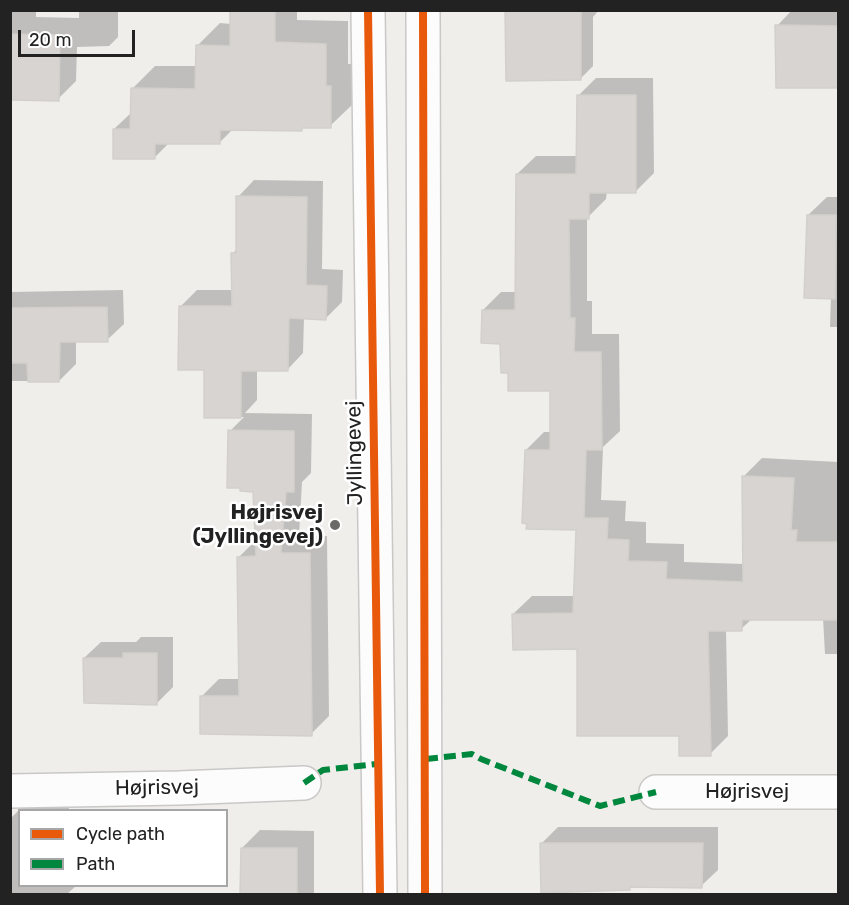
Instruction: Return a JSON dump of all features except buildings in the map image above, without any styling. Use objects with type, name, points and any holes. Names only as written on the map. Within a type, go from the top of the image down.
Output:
[{"type":"street","name":"Jyllingevej","points":[[368,10],[380,894]]},
{"type":"street","points":[[423,10],[425,894]]},
{"type":"street","name":"Højrisvej","points":[[10,790],[179,788],[304,783]]},
{"type":"street","name":"Højrisvej","points":[[656,792],[838,792]]},
{"type":"marked path","points":[[426,759],[472,754],[600,806],[656,792]]},
{"type":"marked path","points":[[304,783],[323,770],[377,764]]},
{"type":"cycle path","points":[[368,10],[380,894]]},
{"type":"cycle path","points":[[423,10],[425,894]]},
{"type":"place","name":"Højrisvej (Jyllingevej)","points":[[335,525]]}]
